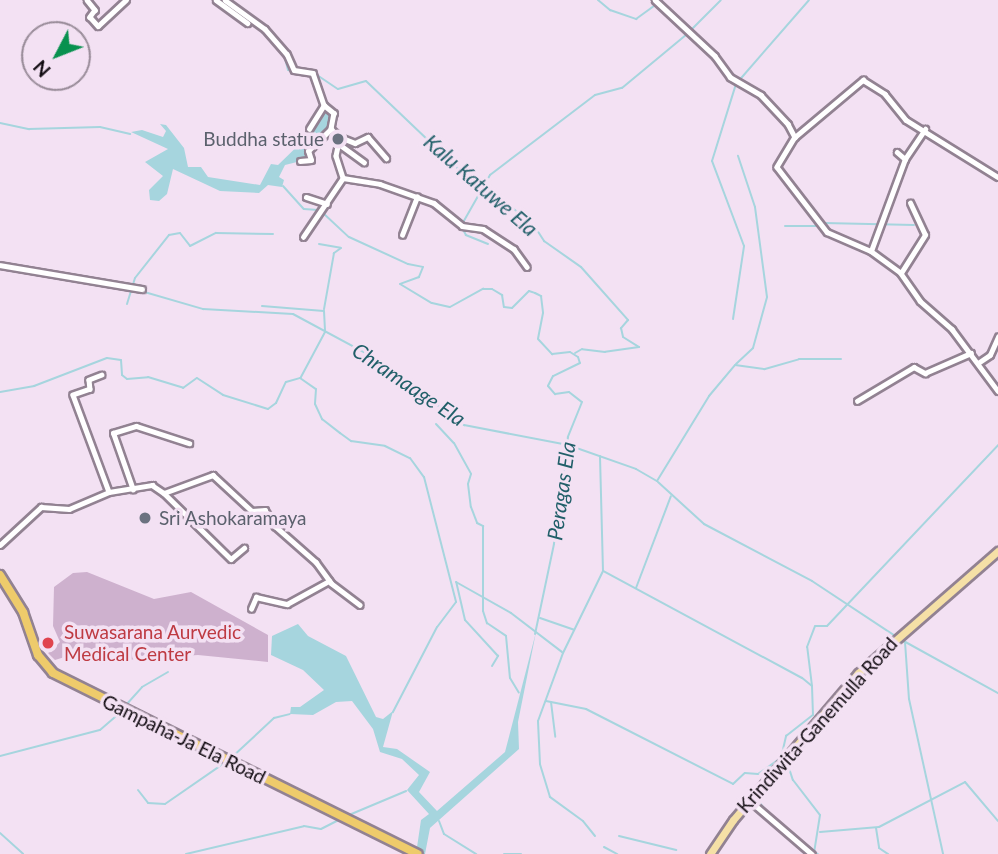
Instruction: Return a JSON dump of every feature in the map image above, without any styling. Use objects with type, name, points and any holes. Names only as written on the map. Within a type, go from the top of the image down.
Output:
[{"type":"highway","name":"Gampaha-Ja Ela Road","points":[[0,575],[23,612],[44,665],[124,708],[416,853]]},
{"type":"main road","name":"Krindiwita-Ganemulla Road","points":[[711,852],[749,800],[894,637],[998,551]]},
{"type":"street","points":[[87,0],[95,10],[90,17],[98,26],[126,0]]},
{"type":"street","points":[[216,0],[248,23]]},
{"type":"street","points":[[225,0],[271,35],[294,70],[313,73],[324,105],[334,113],[331,129],[308,151],[310,160],[300,161]]},
{"type":"street","points":[[655,0],[736,82],[776,109],[794,137]]},
{"type":"street","points":[[998,177],[906,120],[886,94],[863,80],[794,137],[777,165],[833,236],[871,251],[901,273],[920,301],[971,353],[998,391]]},
{"type":"street","points":[[309,129],[324,105]]},
{"type":"street","points":[[331,129],[363,162]]},
{"type":"street","points":[[871,251],[905,159],[925,130]]},
{"type":"street","points":[[339,140],[355,143],[368,137],[386,158]]},
{"type":"street","points":[[303,237],[323,213],[343,178],[336,156],[339,140]]},
{"type":"street","points":[[897,152],[905,159]]},
{"type":"street","points":[[343,178],[417,197],[461,225],[483,229],[520,255],[527,267]]},
{"type":"street","points":[[306,197],[327,204]]},
{"type":"street","points":[[402,235],[417,197]]},
{"type":"street","points":[[901,273],[925,235],[910,203]]},
{"type":"street","points":[[0,265],[142,289]]},
{"type":"street","points":[[978,363],[990,355],[998,337]]},
{"type":"street","points":[[857,401],[914,367],[925,373],[971,353]]},
{"type":"street","points":[[102,375],[89,380],[90,389],[73,395],[108,492]]},
{"type":"street","points":[[133,490],[113,433],[136,426],[189,443]]},
{"type":"street","points":[[164,493],[213,475],[252,511],[265,510],[275,527],[316,562],[329,581],[360,605]]},
{"type":"street","points":[[0,545],[41,507],[69,509],[108,492],[155,485],[231,559],[244,548]]},
{"type":"street","points":[[251,609],[256,597],[287,604],[329,581]]},
{"type":"street","points":[[749,800],[812,854]]},
{"type":"shaded area","points":[[87,572],[154,599],[191,592],[268,635],[268,662],[198,655],[82,663],[68,656],[55,660],[48,653],[60,642],[53,626],[54,587],[73,573]]},
{"type":"water","points":[[322,110],[331,112],[327,132],[307,152],[309,159],[285,165],[279,177],[284,180],[282,187],[268,185],[259,193],[220,191],[173,169],[167,194],[159,201],[150,200],[149,190],[163,176],[145,162],[168,149],[131,132],[142,130],[163,137],[166,131],[160,124],[166,125],[184,148],[188,167],[201,167],[208,177],[260,185],[271,164],[278,165],[310,134]]},
{"type":"water","points":[[298,624],[308,636],[346,656],[376,717],[383,719],[393,711],[383,747],[397,749],[430,772],[419,792],[437,811],[505,752],[536,632],[518,722],[519,749],[430,828],[425,854],[416,854],[421,820],[429,814],[407,790],[419,775],[402,759],[380,752],[373,729],[352,701],[336,702],[313,715],[290,714],[291,707],[300,707],[324,690],[303,670],[271,655],[272,636]]},
{"type":"waterway","name":"Kalu Katuwe Ela","points":[[220,0],[238,12]]},
{"type":"waterway","points":[[598,0],[610,10],[636,19],[662,0]]},
{"type":"waterway","points":[[691,30],[721,0]]},
{"type":"waterway","points":[[733,319],[744,246],[712,161],[736,84],[809,0]]},
{"type":"waterway","name":"Kalu Katuwe Ela","points":[[251,21],[284,54],[288,70],[306,74]]},
{"type":"waterway","points":[[488,244],[466,235],[461,226],[490,175],[595,95],[622,88],[687,34]]},
{"type":"waterway","name":"Kalu Katuwe Ela","points":[[317,75],[338,89],[366,81],[469,179],[501,198],[535,227],[544,241],[581,267],[628,320],[621,328],[623,337],[639,347],[605,352],[582,349],[575,353]]},
{"type":"waterway","points":[[0,123],[29,129],[100,127],[130,134]]},
{"type":"waterway","points":[[736,364],[753,348],[767,297],[755,207],[738,156]]},
{"type":"waterway","name":"Peragas Ela","points":[[283,186],[304,209],[318,210]]},
{"type":"waterway","name":"Peragas Ela","points":[[323,213],[349,237],[408,264],[423,267],[419,277],[400,284],[432,303],[450,307],[483,289],[492,289],[502,295],[504,307],[512,308],[529,291],[541,296],[543,313],[538,339],[552,354],[570,352],[578,357],[580,363],[553,376],[548,386],[555,394],[569,392],[582,402],[568,437],[554,544],[535,634]]},
{"type":"waterway","points":[[824,223],[914,225]]},
{"type":"waterway","points":[[785,226],[819,226]]},
{"type":"waterway","points":[[127,304],[135,278],[169,235],[180,233],[190,246],[216,233],[273,234]]},
{"type":"waterway","points":[[319,244],[341,248],[334,253],[324,309]]},
{"type":"waterway","name":"Chramaage Ela","points":[[141,291],[203,309],[293,314],[373,357],[464,425],[568,445],[636,469],[657,481],[709,396],[735,365],[765,369],[799,359],[841,359]]},
{"type":"waterway","points":[[262,306],[324,311],[325,332],[301,377]]},
{"type":"waterway","points":[[0,392],[34,386],[107,358],[121,360],[122,375],[127,379],[148,377],[183,388],[197,378],[223,395],[268,409],[276,403],[286,382],[300,378],[316,389],[315,404],[322,419],[340,433],[351,441],[385,446],[410,458],[424,477],[456,602],[437,627],[393,712]]},
{"type":"waterway","name":"Peragas Ela","points":[[436,424],[454,443],[471,474],[468,484],[471,507],[477,523],[483,526],[483,611],[487,623],[506,636],[510,678],[519,693]]},
{"type":"waterway","points":[[812,686],[807,647],[815,626],[827,626],[998,445]]},
{"type":"waterway","points":[[595,836],[583,821],[550,797],[540,764],[538,721],[563,653],[603,571],[600,456]]},
{"type":"waterway","name":"Peragas Ela","points":[[658,482],[704,524],[812,581],[895,636]]},
{"type":"waterway","points":[[636,588],[671,496]]},
{"type":"waterway","points":[[546,701],[586,709],[733,784],[745,773],[758,774],[781,758],[786,736],[813,715],[812,686],[802,678],[603,571]]},
{"type":"waterway","points":[[492,666],[498,656],[465,620],[456,582],[511,613],[562,652]]},
{"type":"waterway","points":[[540,618],[574,630]]},
{"type":"waterway","name":"Peragas Ela","points":[[900,639],[998,693]]},
{"type":"waterway","points":[[905,642],[909,699],[943,854]]},
{"type":"waterway","points":[[126,705],[142,687],[168,672]]},
{"type":"waterway","points":[[551,702],[555,737]]},
{"type":"waterway","points":[[0,756],[100,730],[121,712]]},
{"type":"waterway","points":[[231,758],[274,718],[290,714]]},
{"type":"waterway","points":[[138,790],[148,803],[165,804],[227,761]]},
{"type":"waterway","points":[[787,762],[793,780],[820,815],[814,851]]},
{"type":"waterway","points":[[820,832],[879,827],[965,782],[998,821]]},
{"type":"waterway","points":[[349,815],[406,791]]},
{"type":"waterway","points":[[759,802],[767,812]]},
{"type":"waterway","points":[[186,854],[304,826],[321,829],[341,819]]},
{"type":"waterway","points":[[439,821],[444,834],[476,854]]},
{"type":"waterway","points":[[876,828],[879,848],[888,854]]},
{"type":"waterway","points":[[0,833],[23,854]]},
{"type":"waterway","points":[[792,834],[818,854]]},
{"type":"waterway","points":[[619,836],[676,850]]},
{"type":"waterway","points":[[604,847],[617,854]]},
{"type":"waterway","points":[[504,854],[521,854]]},
{"type":"place","name":"Buddha statue","points":[[338,139]]},
{"type":"place","name":"Sri Ashokaramaya","points":[[145,518]]},
{"type":"place","name":"Suwasarana Aurvedic Medical Center","points":[[48,643]]}]
